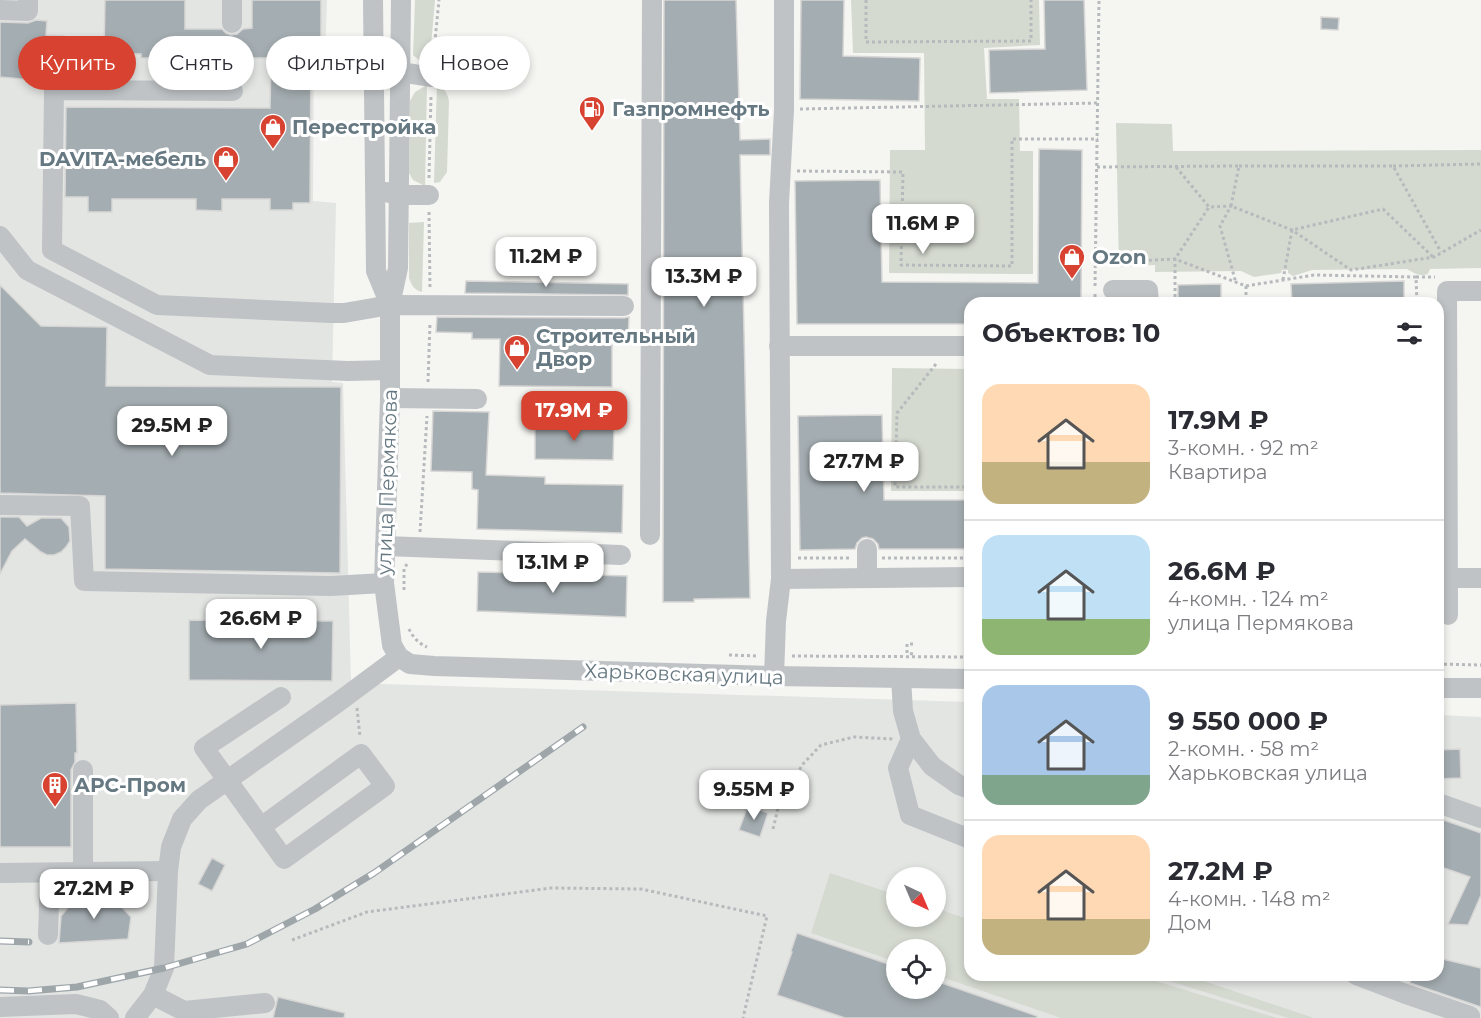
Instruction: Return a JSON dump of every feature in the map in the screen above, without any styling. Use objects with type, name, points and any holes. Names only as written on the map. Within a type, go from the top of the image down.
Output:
[{"type":"street","points":[[0,10],[28,11],[28,0]]},
{"type":"street","points":[[232,0],[232,23]]},
{"type":"street","name":"улица Пермякова","points":[[373,0],[373,36]]},
{"type":"street","name":"улица Пермякова","points":[[400,36],[401,0]]},
{"type":"street","points":[[650,535],[652,0]]},
{"type":"street","points":[[774,676],[776,621],[781,579],[779,346],[787,203],[783,154],[784,0]]},
{"type":"street","points":[[233,91],[54,90],[52,250],[157,305],[344,314],[390,305],[624,306]]},
{"type":"street","name":"улица Пермякова","points":[[373,90],[376,271],[390,305]]},
{"type":"street","name":"улица Пермякова","points":[[399,657],[392,645],[384,583],[390,398],[390,305],[398,268],[400,90]]},
{"type":"street","points":[[374,189],[398,195],[429,195]]},
{"type":"street","points":[[0,236],[27,270],[210,365],[348,371],[390,370]]},
{"type":"street","points":[[1113,290],[1148,290],[1149,297]]},
{"type":"street","points":[[1444,506],[1447,291],[1481,291]]},
{"type":"street","points":[[779,346],[964,346]]},
{"type":"street","points":[[390,398],[477,399]]},
{"type":"street","points":[[0,505],[80,506],[84,581],[331,586],[384,583]]},
{"type":"street","points":[[385,546],[621,555]]},
{"type":"street","points":[[867,553],[867,578]]},
{"type":"street","points":[[781,579],[964,577]]},
{"type":"street","points":[[1444,578],[1481,578]]},
{"type":"street","points":[[1444,585],[1448,615]]},
{"type":"street","points":[[135,1018],[153,995],[164,968],[168,871],[171,847],[182,819],[199,800],[399,657]]},
{"type":"street","name":"Харьковская улица","points":[[399,657],[410,664],[434,666],[964,680]]},
{"type":"street","points":[[901,678],[903,711],[911,740],[932,766],[964,787]]},
{"type":"street","points":[[1444,688],[1481,688]]},
{"type":"street","points":[[261,828],[361,754],[385,786],[284,860],[261,828],[227,780],[204,748],[281,697]]},
{"type":"street","points":[[911,740],[898,768],[910,815],[964,837]]},
{"type":"street","points":[[83,770],[83,873]]},
{"type":"street","points":[[1444,805],[1481,818]]},
{"type":"street","points":[[0,873],[168,871]]},
{"type":"street","points":[[48,934],[50,873]]},
{"type":"street","points":[[1372,981],[1470,1016]]},
{"type":"street","points":[[153,995],[184,1011],[265,1003]]},
{"type":"street","points":[[0,1007],[76,1004],[100,1010],[109,1018]]},
{"type":"path","points":[[436,36],[439,0]]},
{"type":"path","points":[[866,0],[866,42],[1031,41],[1031,0]]},
{"type":"path","points":[[1095,297],[1099,0]]},
{"type":"path","points":[[404,598],[404,568],[419,548],[428,398],[432,90]]},
{"type":"path","points":[[784,110],[1098,103]]},
{"type":"path","points":[[790,171],[903,172],[901,265],[1012,266],[1012,139],[1098,139]]},
{"type":"path","points":[[1097,167],[1481,164]]},
{"type":"path","points":[[1236,282],[1220,226],[1232,206],[1239,166]]},
{"type":"path","points":[[1393,166],[1441,252]]},
{"type":"path","points":[[1176,167],[1209,207]]},
{"type":"path","points":[[1209,207],[1232,206],[1292,230],[1351,270],[1433,257],[1481,230]]},
{"type":"path","points":[[1175,297],[1175,259],[1209,207]]},
{"type":"path","points":[[1292,230],[1383,209],[1433,257]]},
{"type":"path","points":[[1282,280],[1292,230]]},
{"type":"path","points":[[1095,263],[1175,259],[1246,286],[1314,275],[1416,277],[1417,297]]},
{"type":"path","points":[[1246,286],[1246,297]]},
{"type":"path","points":[[942,360],[934,365],[897,413],[895,487],[964,487]]},
{"type":"path","points":[[790,558],[867,553],[964,558]]},
{"type":"path","points":[[408,626],[422,645],[430,648]]},
{"type":"path","points":[[913,644],[907,644],[907,653],[913,656]]},
{"type":"path","points":[[726,655],[964,657]]},
{"type":"path","points":[[1444,664],[1481,665]]},
{"type":"path","points":[[357,703],[361,754]]},
{"type":"path","points":[[773,829],[780,800],[803,764],[821,745],[854,737],[911,740]]},
{"type":"path","points":[[292,940],[367,912],[551,888],[641,889],[767,916],[743,1018]]},
{"type":"shaded area","points":[[0,0],[327,0],[326,36],[266,36],[266,90],[314,90],[313,201],[336,203],[332,382],[343,383],[351,683],[964,702],[964,981],[1444,981],[1444,715],[1481,717],[1481,1018],[0,1018]]},
{"type":"shaded area","points":[[415,0],[435,0],[432,36],[419,36],[419,60],[413,55]]},
{"type":"shaded area","points":[[851,0],[1039,0],[1040,45],[984,48],[987,99],[1019,99],[1020,151],[1033,151],[1033,274],[889,273],[890,150],[925,150],[924,53],[853,53]]},
{"type":"shaded area","points":[[427,90],[425,186],[413,180],[409,173],[410,101],[415,92]]},
{"type":"shaded area","points":[[437,90],[444,90],[449,101],[447,172],[440,182],[434,183]]},
{"type":"shaded area","points":[[1116,123],[1172,124],[1173,151],[1481,150],[1481,268],[1430,269],[1428,274],[1422,275],[1407,269],[1312,270],[1293,276],[1288,273],[1288,270],[1282,270],[1281,273],[1254,277],[1241,271],[1155,272],[1155,265],[1119,267]]},
{"type":"shaded area","points":[[424,222],[422,292],[414,287],[409,278],[409,223]]},
{"type":"shaded area","points":[[892,368],[964,369],[964,491],[891,491]]},
{"type":"shaded area","points":[[830,873],[886,891],[886,927],[946,927],[946,912],[964,918],[964,981],[1156,981],[1277,1018],[1061,1018],[946,978],[946,939],[886,939],[886,958],[811,933]]},
{"type":"shaded area","points":[[1169,981],[1204,981],[1314,1018],[1288,1018]]},
{"type":"building","points":[[105,0],[185,0],[185,29],[222,29],[231,35],[243,29],[252,28],[252,0],[321,0],[321,36],[266,36],[266,58],[254,58],[254,36],[148,36],[148,58],[141,58],[141,54],[136,54],[136,36],[104,36]]},
{"type":"building","points":[[664,0],[736,0],[740,140],[770,139],[770,155],[740,155],[750,598],[663,602]]},
{"type":"building","points":[[801,0],[844,0],[843,56],[920,58],[919,101],[800,99]]},
{"type":"building","points":[[1044,0],[1084,0],[1087,90],[990,93],[989,50],[1045,49]]},
{"type":"building","points":[[1321,17],[1339,18],[1338,30],[1321,29]]},
{"type":"building","points":[[36,20],[47,21],[46,35],[64,36],[18,36],[18,79],[0,77],[0,22],[28,23]]},
{"type":"building","points":[[270,90],[311,90],[310,203],[293,203],[293,210],[270,210],[270,199],[222,199],[222,211],[196,210],[196,199],[112,199],[112,212],[88,212],[88,197],[65,197],[66,107],[270,108]]},
{"type":"building","points":[[1039,149],[1082,150],[1081,297],[964,297],[964,324],[797,324],[795,181],[880,180],[882,282],[1038,283]]},
{"type":"building","points":[[466,281],[628,284],[628,295],[465,293]]},
{"type":"building","points":[[1404,281],[1404,297],[1292,297],[1291,284]]},
{"type":"building","points":[[1221,284],[1221,297],[1178,297],[1178,285]]},
{"type":"building","points":[[0,285],[41,326],[107,327],[106,386],[341,387],[340,573],[105,569],[105,496],[0,493]]},
{"type":"building","points":[[437,317],[629,317],[628,341],[612,341],[612,387],[499,386],[500,339],[472,339],[472,333],[436,332]]},
{"type":"building","points":[[433,411],[489,412],[486,475],[545,477],[545,484],[623,485],[622,533],[477,529],[478,490],[472,489],[472,472],[431,471]]},
{"type":"building","points":[[882,415],[884,500],[964,500],[964,549],[879,549],[873,539],[866,537],[857,543],[855,549],[800,550],[798,416]]},
{"type":"building","points":[[535,424],[614,425],[613,460],[535,459]]},
{"type":"building","points":[[0,517],[19,517],[27,526],[41,518],[61,518],[69,527],[70,541],[61,552],[47,555],[25,539],[12,551],[0,574]]},
{"type":"building","points":[[478,572],[627,576],[626,617],[477,611]]},
{"type":"building","points":[[189,620],[333,621],[332,681],[189,680]]},
{"type":"building","points":[[76,703],[77,753],[75,753],[75,762],[71,770],[71,847],[0,847],[0,705]]},
{"type":"building","points":[[1460,749],[1461,778],[1444,779],[1444,750]]},
{"type":"building","points":[[748,805],[768,813],[760,837],[739,830]]},
{"type":"building","points":[[1444,820],[1481,833],[1481,895],[1468,925],[1448,924],[1470,877],[1444,868]]},
{"type":"building","points":[[212,858],[225,865],[212,891],[198,884]]},
{"type":"building","points":[[108,893],[131,917],[128,939],[59,943],[61,916],[79,895]]},
{"type":"building","points":[[797,933],[886,963],[886,999],[946,999],[946,984],[1037,1016],[1037,1018],[845,1018],[777,995]]},
{"type":"building","points":[[1444,959],[1481,968],[1481,1007],[1410,983],[1410,981],[1444,981]]},
{"type":"building","points":[[278,997],[345,1013],[344,1018],[273,1018]]},
{"type":"railway","points":[[0,990],[28,991],[77,987],[164,968],[247,944],[315,909],[374,873],[583,727]]},
{"type":"railway","points":[[0,941],[29,942]]},
{"type":"place","name":"Газпромнефть","points":[[592,132]]},
{"type":"place","name":"Перестройка","points":[[273,150]]},
{"type":"place","name":"DAVITA-мебель","points":[[226,182]]},
{"type":"place","name":"Ozon","points":[[1072,280]]},
{"type":"place","name":"Строительный Двор","points":[[517,371]]},
{"type":"place","name":"АРС-Пром","points":[[55,808]]}]
